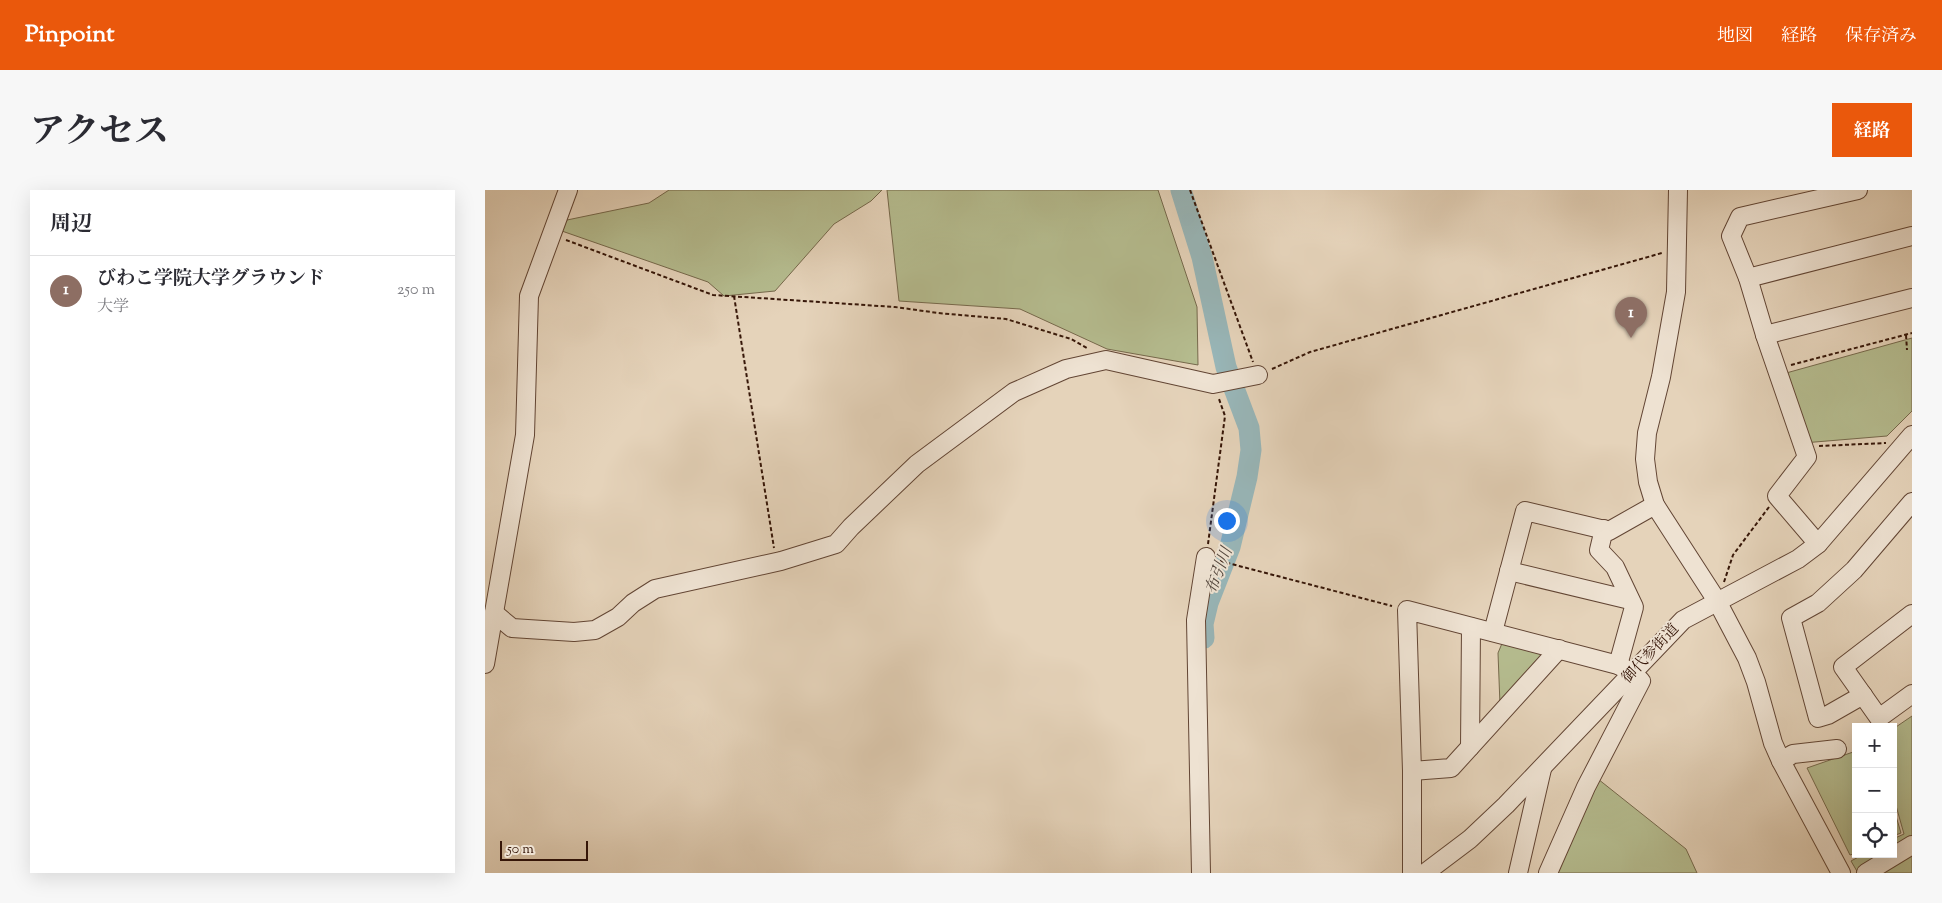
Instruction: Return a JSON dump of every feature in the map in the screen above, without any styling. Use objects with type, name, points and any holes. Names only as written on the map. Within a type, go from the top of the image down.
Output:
[{"type":"street","points":[[485,664],[525,434],[529,296],[568,190]]},
{"type":"street","points":[[1678,190],[1676,292],[1672,320],[1647,433],[1645,460],[1648,482],[1655,504],[1717,601],[1747,658],[1773,743],[1841,873]]},
{"type":"street","points":[[1818,544],[1777,496],[1807,458],[1765,335],[1748,278],[1731,236],[1740,217],[1859,190]]},
{"type":"street","points":[[1748,278],[1912,236]]},
{"type":"street","points":[[1765,335],[1912,298]]},
{"type":"street","points":[[494,613],[512,628],[573,632],[595,630],[618,617],[633,603],[655,589],[821,550],[835,544],[917,464],[1014,392],[1066,369],[1106,360],[1216,383],[1251,376]]},
{"type":"street","name":"御代参街道","points":[[1425,873],[1470,839],[1542,769],[1683,620],[1798,560],[1818,544],[1912,436]]},
{"type":"street","points":[[1863,695],[1828,715],[1818,718],[1791,618],[1818,603],[1855,570],[1912,502]]},
{"type":"street","points":[[1493,632],[1525,511],[1609,531],[1655,504]]},
{"type":"street","points":[[1604,529],[1599,550],[1615,567],[1634,607],[1618,665]]},
{"type":"street","points":[[1201,873],[1196,620],[1207,557]]},
{"type":"street","points":[[1509,571],[1630,600]]},
{"type":"street","points":[[1412,873],[1412,771],[1407,610],[1618,665],[1633,673],[1641,681],[1586,787],[1548,873]]},
{"type":"street","points":[[1912,614],[1843,667],[1879,718],[1912,694]]},
{"type":"street","points":[[1470,747],[1471,627]]},
{"type":"street","points":[[1412,771],[1451,768],[1559,650]]},
{"type":"street","points":[[1781,761],[1793,754],[1837,749]]},
{"type":"street","points":[[1518,873],[1542,769]]},
{"type":"street","points":[[1866,873],[1912,845]]},
{"type":"path","points":[[1190,190],[1251,376],[1310,352],[1678,248]]},
{"type":"path","points":[[551,234],[713,295],[895,307],[1005,319],[1071,339],[1106,360]]},
{"type":"path","points":[[735,296],[777,561]]},
{"type":"path","points":[[1777,369],[1912,333]]},
{"type":"path","points":[[1906,334],[1907,350]]},
{"type":"path","points":[[1216,383],[1225,416],[1207,557],[1407,610]]},
{"type":"path","points":[[1804,446],[1893,443]]},
{"type":"path","points":[[1723,584],[1733,555],[1777,496]]},
{"type":"green space","points":[[669,190],[882,190],[871,201],[834,224],[775,291],[724,296],[708,282],[559,230],[567,220],[649,203]]},
{"type":"green space","points":[[887,190],[1158,190],[1197,307],[1198,365],[1107,349],[1020,309],[899,301]]},
{"type":"green space","points":[[1912,338],[1912,411],[1887,436],[1803,443],[1779,375]]},
{"type":"green space","points":[[1503,641],[1545,651],[1541,661],[1500,705],[1498,653]]},
{"type":"green space","points":[[1912,716],[1912,873],[1858,873],[1851,861],[1857,858],[1897,858],[1897,837],[1904,834],[1897,809],[1897,726]]},
{"type":"green space","points":[[1852,752],[1852,854],[1850,855],[1807,768]]},
{"type":"green space","points":[[1598,779],[1686,849],[1697,873],[1555,873]]},
{"type":"green space","points":[[1897,820],[1901,833],[1897,834]]},
{"type":"waterway","name":"布引川","points":[[1181,190],[1202,257],[1226,367],[1249,428],[1251,450],[1247,477],[1230,547],[1208,603],[1203,624],[1204,638]]},
{"type":"place","name":"びわこ学院大学グラウンド","points":[[1631,338]]}]
